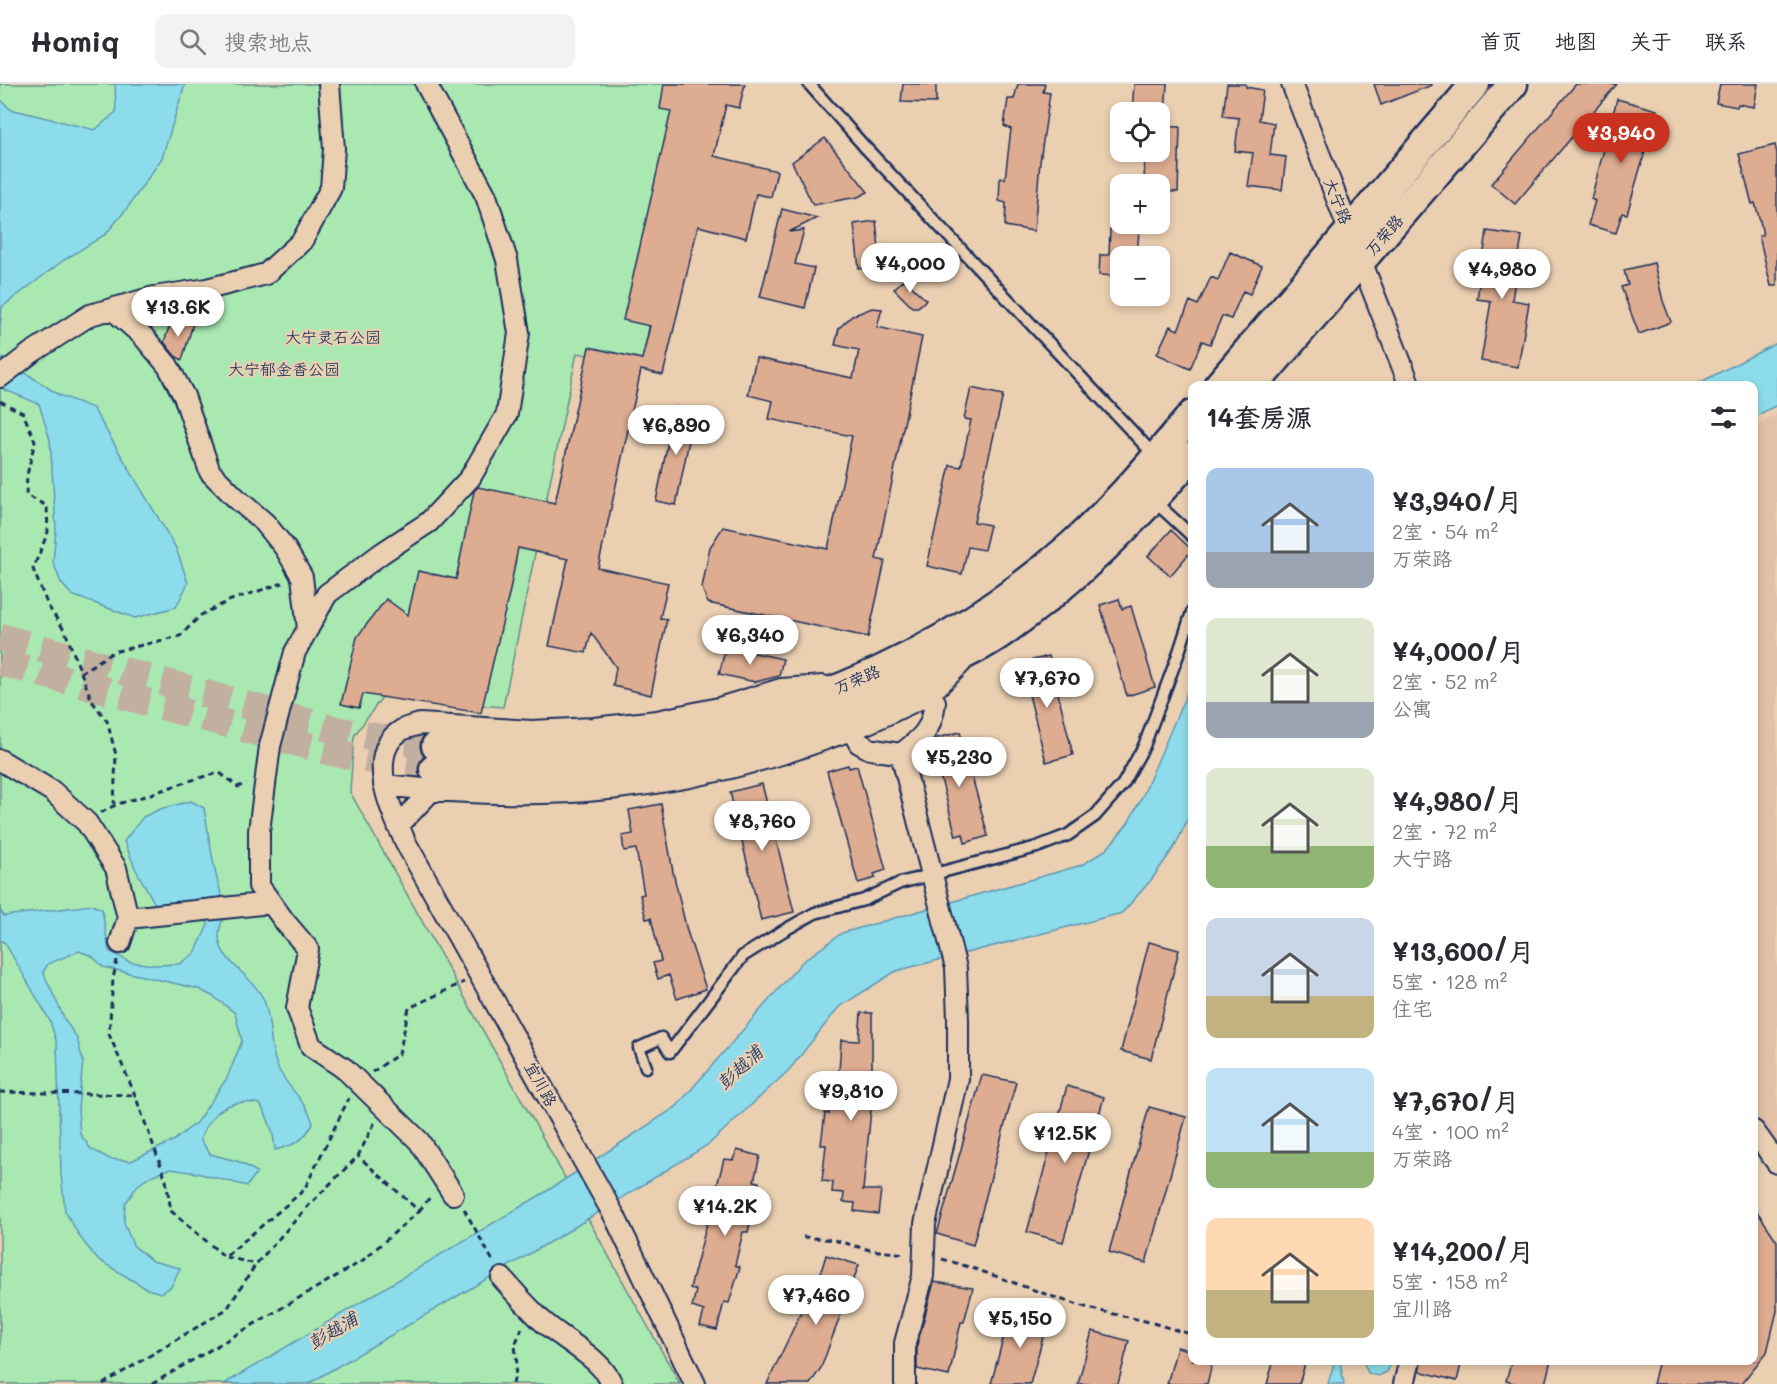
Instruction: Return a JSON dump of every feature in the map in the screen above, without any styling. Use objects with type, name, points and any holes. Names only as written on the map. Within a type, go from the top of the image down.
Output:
[{"type":"main road","name":"万荣路","points":[[1222,381],[1475,84]]},
{"type":"main road","name":"万荣路","points":[[1257,381],[1513,84]]},
{"type":"main road","name":"万荣路","points":[[434,768],[531,751],[595,748],[660,740],[723,727],[786,708],[848,685],[913,653],[1013,592],[1071,545],[1130,488],[1188,420]]},
{"type":"main road","name":"万荣路","points":[[434,768],[459,772],[531,774],[597,771],[663,763],[717,752],[792,731],[855,707],[975,650],[1029,613],[1090,563],[1153,500],[1188,461]]},
{"type":"street","points":[[0,377],[31,353],[90,315],[154,297],[207,289],[266,274],[302,241],[331,188],[334,149],[329,84]]},
{"type":"street","points":[[426,84],[486,196],[507,260],[519,333],[507,414],[470,478],[429,522],[327,594],[295,652],[270,746],[260,831],[259,886],[308,949],[297,1008],[312,1046],[345,1069],[419,1141],[453,1194]]},
{"type":"street","name":"大宁路","points":[[1292,84],[1408,381]]},
{"type":"street","points":[[112,309],[142,336],[168,366],[184,396],[210,472],[265,522],[285,548],[302,577],[308,629]]},
{"type":"street","points":[[384,785],[434,768],[531,795],[598,791],[666,783],[732,769],[852,730],[927,695],[975,650]]},
{"type":"street","name":"宜川路","points":[[695,1384],[615,1217],[398,826],[384,785],[385,750],[392,738],[403,729],[420,724],[531,731],[594,728],[657,721],[719,708],[781,689],[848,685]]},
{"type":"street","points":[[852,730],[859,743],[870,749],[901,754],[923,736],[933,719],[935,702],[927,695]]},
{"type":"street","points":[[901,754],[956,968],[958,1019],[958,1079],[925,1224],[923,1276],[905,1343],[905,1384]]},
{"type":"street","points":[[0,760],[52,791],[87,824],[116,868],[128,918],[120,943]]},
{"type":"street","points":[[398,826],[434,768]]},
{"type":"street","points":[[128,918],[271,903]]},
{"type":"street","points":[[1758,1137],[1777,1163]]},
{"type":"street","points":[[502,1278],[541,1320],[601,1368],[609,1376],[612,1384]]},
{"type":"street","points":[[1404,1384],[1409,1365]]},
{"type":"lane","points":[[809,84],[864,146],[1156,457]]},
{"type":"lane","points":[[1153,500],[1188,532]]},
{"type":"lane","points":[[646,1068],[639,1048],[661,1038],[670,1052],[743,956],[783,930],[815,913],[864,900],[900,883],[1037,847],[1068,836],[1095,816],[1123,784],[1144,746],[1188,623]]},
{"type":"path","points":[[0,401],[22,413],[34,441],[27,475],[26,495],[47,506],[48,532],[33,569],[48,606],[65,631],[92,701],[107,721],[116,755],[114,804]]},
{"type":"path","points":[[80,673],[113,652],[180,636],[201,615],[231,600],[302,577]]},
{"type":"path","points":[[87,824],[114,804],[194,778],[220,773],[238,787],[267,773]]},
{"type":"path","points":[[225,1257],[304,1190],[358,1081],[399,1054],[409,1008],[479,975]]},
{"type":"path","points":[[113,980],[109,1034],[135,1095],[166,1180],[171,1210],[225,1257],[256,1264]]},
{"type":"path","points":[[0,1092],[135,1095]]},
{"type":"path","points":[[103,1384],[227,1309],[256,1264],[310,1204],[358,1156],[383,1104]]},
{"type":"path","points":[[152,1384],[362,1261],[419,1211],[358,1156]]},
{"type":"path","points":[[453,1194],[502,1278]]},
{"type":"path","points":[[803,1237],[834,1240],[870,1250],[905,1254],[924,1253],[1076,1304],[1188,1333]]},
{"type":"path","points":[[513,1384],[517,1365],[515,1345],[530,1308]]},
{"type":"shaded area","points":[[1777,414],[1777,1152],[1758,1123],[1758,424]]},
{"type":"green space","name":"大宁灵石公园","points":[[0,84],[693,84],[642,365],[577,353],[503,707],[382,697],[354,736],[350,792],[680,1384],[0,1384]]},
{"type":"water","points":[[115,84],[185,84],[162,158],[106,234],[64,260],[2,307],[0,328],[0,99],[10,109],[95,130],[116,112]]},
{"type":"water","points":[[1777,343],[1777,405],[1758,415],[1758,381],[1703,381]]},
{"type":"water","points":[[0,356],[59,395],[93,408],[176,548],[188,583],[176,607],[135,618],[72,595],[61,583],[53,562],[56,529],[50,440],[39,404],[3,389],[0,382]]},
{"type":"water","name":"彭越浦","points":[[1188,690],[1188,818],[1175,846],[1152,879],[1122,913],[896,971],[839,1007],[789,1070],[709,1144],[570,1230],[308,1384],[224,1384],[547,1191],[676,1107],[802,962],[842,933],[1082,865],[1107,849],[1128,823],[1143,795]]},
{"type":"water","points":[[191,801],[204,808],[216,873],[227,910],[220,926],[219,939],[222,950],[263,998],[279,1070],[307,1109],[313,1124],[297,1142],[275,1150],[274,1138],[260,1104],[249,1102],[231,1105],[216,1114],[200,1139],[210,1154],[240,1162],[257,1172],[247,1186],[197,1173],[170,1169],[151,1176],[138,1185],[125,1204],[124,1223],[133,1245],[152,1261],[180,1268],[171,1287],[161,1293],[147,1289],[97,1259],[80,1237],[65,1211],[61,1174],[57,1044],[50,1021],[5,943],[0,940],[0,910],[4,916],[92,905],[102,909],[109,951],[130,962],[155,965],[179,964],[195,953],[208,925],[203,900],[155,904],[136,870],[124,841],[143,817],[160,809]],"holes":[[[79,951],[92,956],[103,967],[199,989],[214,997],[235,1013],[242,1041],[227,1078],[196,1123],[173,1141],[131,1161],[110,1159],[91,1149],[80,1134],[78,1109],[83,1061],[77,1038],[65,1020],[43,972],[48,964]]]},
{"type":"water","points":[[1334,1365],[1341,1365],[1344,1384],[1328,1384]]},
{"type":"water","points":[[1365,1365],[1390,1365],[1387,1372],[1378,1376],[1368,1373]]},
{"type":"building","points":[[664,84],[745,84],[739,108],[726,105],[714,156],[777,171],[771,197],[756,194],[746,238],[698,226],[663,375],[641,370],[598,568],[668,583],[660,618],[667,619],[651,695],[613,686],[616,667],[591,633],[586,653],[549,646],[568,559],[518,548],[481,713],[363,694],[359,708],[341,704],[357,637],[386,599],[408,615],[418,571],[456,579],[474,491],[478,487],[555,503],[589,347],[642,359],[650,326],[623,320],[671,111],[660,109]]},
{"type":"building","points":[[903,84],[936,84],[936,103],[901,102]]},
{"type":"building","points":[[1018,84],[1045,84],[1043,92],[1050,93],[1040,162],[1034,231],[1005,226],[1006,203],[999,201],[1000,178],[1005,179],[1011,129],[1004,126],[1008,99],[1014,99]]},
{"type":"building","points":[[1134,84],[1167,84],[1166,102],[1133,102]]},
{"type":"building","points":[[1227,84],[1246,84],[1246,87],[1263,90],[1259,120],[1274,123],[1270,155],[1286,157],[1282,190],[1248,186],[1253,153],[1235,151],[1239,118],[1223,116]]},
{"type":"building","points":[[1374,84],[1432,84],[1432,85],[1381,105]]},
{"type":"building","points":[[1576,84],[1617,84],[1515,204],[1491,184]]},
{"type":"building","points":[[1720,84],[1758,84],[1754,107],[1716,103]]},
{"type":"building","points":[[1617,99],[1657,110],[1627,214],[1622,213],[1616,233],[1588,225],[1595,201],[1591,199]]},
{"type":"building","points":[[1170,126],[1180,127],[1178,192],[1170,192],[1170,174],[1144,174],[1145,162],[1170,162]]},
{"type":"building","points":[[825,138],[868,192],[858,197],[813,205],[792,162]]},
{"type":"building","points":[[1775,145],[1777,153],[1777,286],[1771,286],[1759,236],[1763,235],[1760,221],[1755,203],[1752,204],[1739,154]]},
{"type":"building","points":[[782,209],[817,218],[789,232],[804,230],[795,264],[814,268],[805,308],[760,297]]},
{"type":"building","points":[[876,221],[879,248],[893,246],[895,264],[859,269],[854,224]]},
{"type":"building","points":[[1110,229],[1110,234],[1139,234],[1138,246],[1110,246],[1110,276],[1099,275],[1100,255],[1109,255]]},
{"type":"building","points":[[1487,231],[1522,236],[1512,300],[1529,303],[1518,367],[1481,361],[1491,301],[1477,299]]},
{"type":"building","points":[[1230,252],[1262,266],[1250,294],[1243,291],[1231,319],[1222,316],[1210,344],[1202,341],[1190,369],[1157,354],[1170,326],[1178,330],[1190,301],[1198,305],[1211,277],[1218,280]]},
{"type":"building","points":[[1654,263],[1663,301],[1671,322],[1639,334],[1621,287],[1628,285],[1624,270]]},
{"type":"building","points":[[904,279],[926,300],[918,307],[912,307],[894,289]]},
{"type":"building","points":[[872,308],[882,309],[877,327],[922,337],[876,559],[885,561],[868,637],[708,603],[702,588],[710,547],[723,527],[828,549],[852,436],[769,419],[773,401],[748,395],[756,358],[853,378],[859,350],[835,345],[839,328],[852,316]]},
{"type":"building","points":[[171,321],[193,324],[182,360],[175,356],[164,342]]},
{"type":"building","points":[[971,388],[1003,395],[974,522],[990,525],[984,550],[968,547],[962,574],[927,566],[950,465],[961,467],[971,420],[964,419]]},
{"type":"building","points":[[675,407],[695,411],[676,505],[656,501]]},
{"type":"building","points":[[1171,530],[1188,546],[1188,555],[1170,576],[1148,556]]},
{"type":"building","points":[[1119,599],[1122,609],[1131,606],[1155,687],[1127,696],[1100,605]]},
{"type":"building","points":[[726,647],[783,659],[779,676],[755,682],[719,674]]},
{"type":"building","points":[[1049,656],[1073,755],[1046,762],[1021,663]]},
{"type":"building","points":[[960,732],[988,836],[965,843],[963,834],[956,836],[932,745],[938,743],[937,738]]},
{"type":"building","points":[[848,765],[849,768],[857,766],[886,870],[874,874],[876,878],[858,883],[827,771]]},
{"type":"building","points":[[762,784],[794,912],[761,920],[730,792]]},
{"type":"building","points":[[661,804],[673,872],[687,931],[706,989],[677,999],[669,975],[658,979],[653,963],[661,961],[651,918],[646,919],[640,895],[644,894],[636,849],[624,851],[622,836],[633,834],[629,810]]},
{"type":"building","points":[[1149,942],[1179,950],[1151,1059],[1121,1051]]},
{"type":"building","points":[[861,1013],[872,1013],[872,1100],[863,1190],[881,1190],[878,1214],[854,1211],[855,1203],[843,1202],[844,1193],[832,1192],[833,1182],[822,1181],[826,1145],[821,1145],[825,1113],[829,1114],[833,1074],[839,1072],[841,1040],[859,1041]]},
{"type":"building","points":[[982,1075],[1016,1082],[973,1245],[937,1234]]},
{"type":"building","points":[[1067,1086],[1104,1097],[1063,1242],[1027,1232]]},
{"type":"building","points":[[1149,1107],[1186,1117],[1146,1263],[1109,1252]]},
{"type":"building","points":[[737,1150],[760,1156],[754,1181],[759,1182],[748,1232],[743,1232],[735,1265],[740,1267],[729,1303],[724,1302],[717,1330],[700,1326],[704,1311],[692,1307],[696,1291],[690,1288],[724,1159],[733,1160]]},
{"type":"building","points":[[1758,1213],[1777,1241],[1777,1311],[1767,1352],[1758,1363]]},
{"type":"building","points":[[826,1255],[859,1265],[821,1368],[810,1384],[767,1384],[803,1308],[809,1312]]},
{"type":"building","points":[[934,1282],[973,1288],[964,1322],[961,1322],[949,1376],[917,1369],[917,1345]]},
{"type":"building","points":[[1011,1309],[1048,1319],[1030,1384],[991,1384]]},
{"type":"building","points":[[1092,1331],[1129,1341],[1118,1384],[1078,1384]]},
{"type":"building","points":[[1177,1347],[1188,1350],[1188,1365],[1212,1365],[1207,1384],[1167,1384]]},
{"type":"building","points":[[1273,1365],[1305,1365],[1299,1384],[1267,1384]]},
{"type":"building","points":[[1421,1365],[1461,1365],[1457,1381],[1419,1371]]},
{"type":"building","points":[[1511,1365],[1550,1365],[1545,1384],[1517,1384],[1506,1381]]},
{"type":"building","points":[[1658,1365],[1756,1365],[1741,1384],[1653,1384]]},
{"type":"tunnel","points":[[0,637],[336,730],[436,746]]},
{"type":"tunnel","points":[[0,662],[331,752],[434,769]]},
{"type":"park label","name":"大宁郁金香公园","points":[[284,369]]}]
